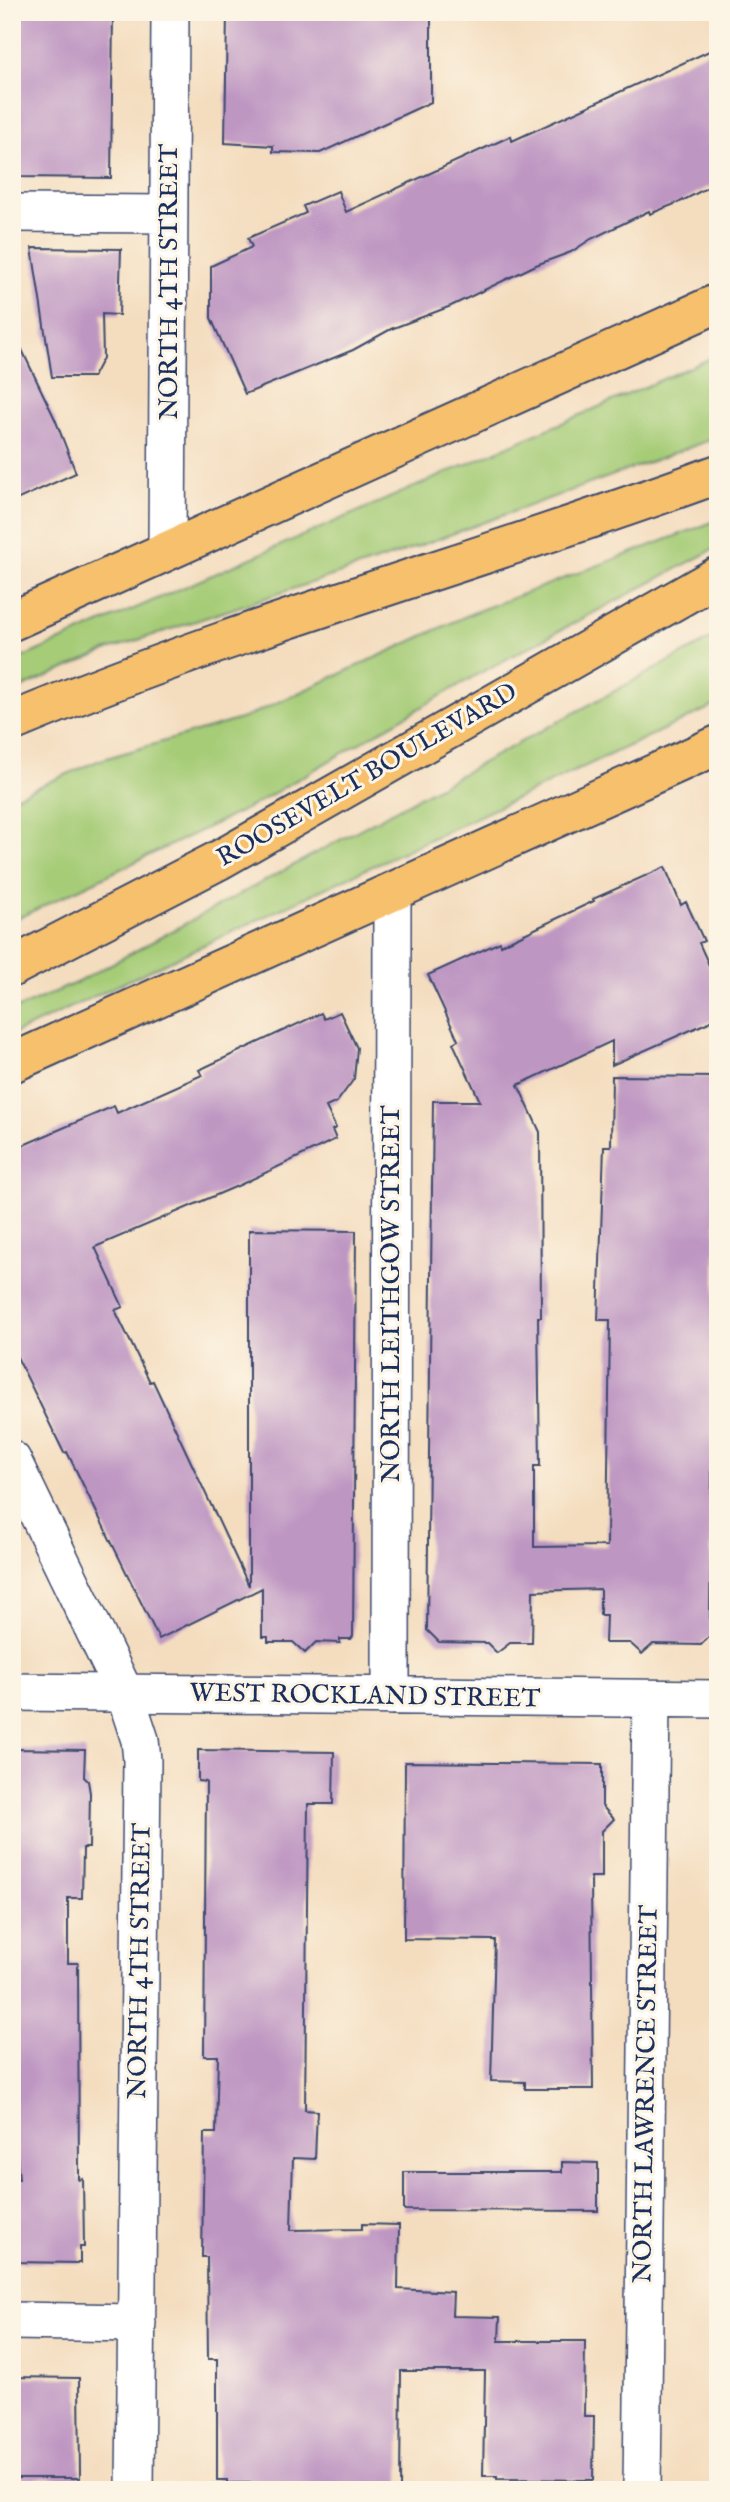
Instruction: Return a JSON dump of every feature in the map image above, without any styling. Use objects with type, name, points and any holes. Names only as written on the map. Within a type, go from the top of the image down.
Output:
[{"type":"highway","points":[[12,621],[718,303]]},
{"type":"highway","points":[[12,722],[218,643],[622,509],[718,474]]},
{"type":"highway","name":"ROOSEVELT BOULEVARD","points":[[12,967],[221,859],[718,576]]},
{"type":"highway","points":[[12,1063],[718,745]]},
{"type":"street","name":"NORTH 4TH STREET","points":[[167,551],[170,12]]},
{"type":"street","points":[[12,212],[169,215]]},
{"type":"street","name":"NORTH LEITHGOW STREET","points":[[391,1696],[392,892]]},
{"type":"street","name":"NORTH 4TH STREET","points":[[12,1460],[125,1694],[140,1740],[142,1760],[135,2490]]},
{"type":"street","name":"WEST ROCKLAND STREET","points":[[12,1692],[718,1699]]},
{"type":"street","name":"NORTH LAWRENCE STREET","points":[[642,2490],[651,1699]]},
{"type":"street","points":[[12,2321],[137,2323]]},
{"type":"green space","points":[[718,355],[718,437],[386,558],[108,650],[12,692],[12,662]]},
{"type":"green space","points":[[718,520],[718,547],[480,673],[250,807],[12,921],[12,798],[100,760],[244,718],[475,612]]},
{"type":"green space","points":[[718,635],[718,704],[12,1035],[12,1011],[78,982]]},
{"type":"building","points":[[14,12],[113,12],[111,178],[20,177],[20,170],[12,170]]},
{"type":"building","points":[[227,12],[431,12],[431,102],[320,153],[273,152],[273,146],[225,143]]},
{"type":"building","points":[[718,47],[718,182],[682,201],[650,214],[649,211],[591,239],[571,252],[536,265],[451,306],[391,329],[353,350],[245,394],[211,318],[211,266],[252,247],[248,238],[306,213],[303,206],[338,191],[346,212],[511,136],[512,141]]},
{"type":"building","points":[[32,248],[121,249],[119,315],[102,314],[103,358],[93,377],[52,377]]},
{"type":"building","points":[[12,329],[55,419],[76,473],[12,502]]},
{"type":"building","points":[[665,867],[681,905],[686,902],[704,941],[699,943],[718,985],[718,1018],[612,1065],[612,1041],[518,1085],[540,1132],[540,1466],[534,1466],[534,1547],[607,1546],[610,1320],[598,1320],[604,1146],[611,1146],[612,1076],[718,1077],[710,1618],[718,1627],[701,1645],[653,1644],[642,1654],[630,1643],[605,1643],[606,1615],[600,1615],[600,1589],[533,1591],[532,1643],[510,1643],[497,1653],[487,1643],[439,1642],[427,1630],[433,1101],[480,1101],[453,1043],[458,1040],[428,975],[500,942],[501,945]]},
{"type":"building","points":[[340,1012],[357,1048],[354,1079],[337,1102],[326,1107],[336,1128],[332,1130],[336,1139],[242,1184],[95,1247],[123,1307],[115,1310],[150,1382],[153,1381],[249,1586],[249,1230],[356,1231],[353,1636],[351,1639],[340,1639],[340,1643],[316,1642],[305,1653],[293,1642],[268,1642],[268,1637],[262,1637],[262,1588],[159,1639],[17,1357],[12,1336],[12,1150],[114,1106],[117,1113],[202,1075],[199,1070],[321,1013],[324,1019]]},
{"type":"building","points":[[12,1749],[85,1750],[84,1777],[88,1781],[90,1793],[89,1848],[83,1848],[82,1898],[68,1898],[68,1963],[78,1963],[79,2180],[83,2179],[84,2247],[80,2247],[80,2263],[12,2262],[12,2179],[19,2179],[12,2096]]},
{"type":"building","points":[[198,1750],[334,1752],[333,1804],[308,1804],[305,2110],[317,2111],[315,2159],[293,2158],[291,2230],[362,2229],[362,2224],[399,2225],[398,2289],[453,2292],[452,2316],[500,2317],[499,2341],[585,2341],[584,2416],[594,2416],[593,2480],[497,2479],[497,2476],[483,2476],[485,2371],[401,2371],[400,2490],[271,2490],[272,2483],[228,2483],[228,2480],[217,2480],[217,2359],[208,2359],[207,2257],[202,2257],[204,2133],[216,2133],[218,2056],[204,2056],[206,1782],[198,1781]]},
{"type":"building","points":[[405,1762],[602,1764],[602,1806],[614,1819],[602,1831],[602,1877],[591,1877],[593,2089],[525,2089],[525,2082],[491,2081],[495,1940],[404,1939]]},
{"type":"building","points":[[562,2162],[598,2163],[598,2211],[404,2210],[404,2172],[562,2172]]},
{"type":"building","points":[[12,2377],[79,2378],[80,2478],[12,2478]]}]
